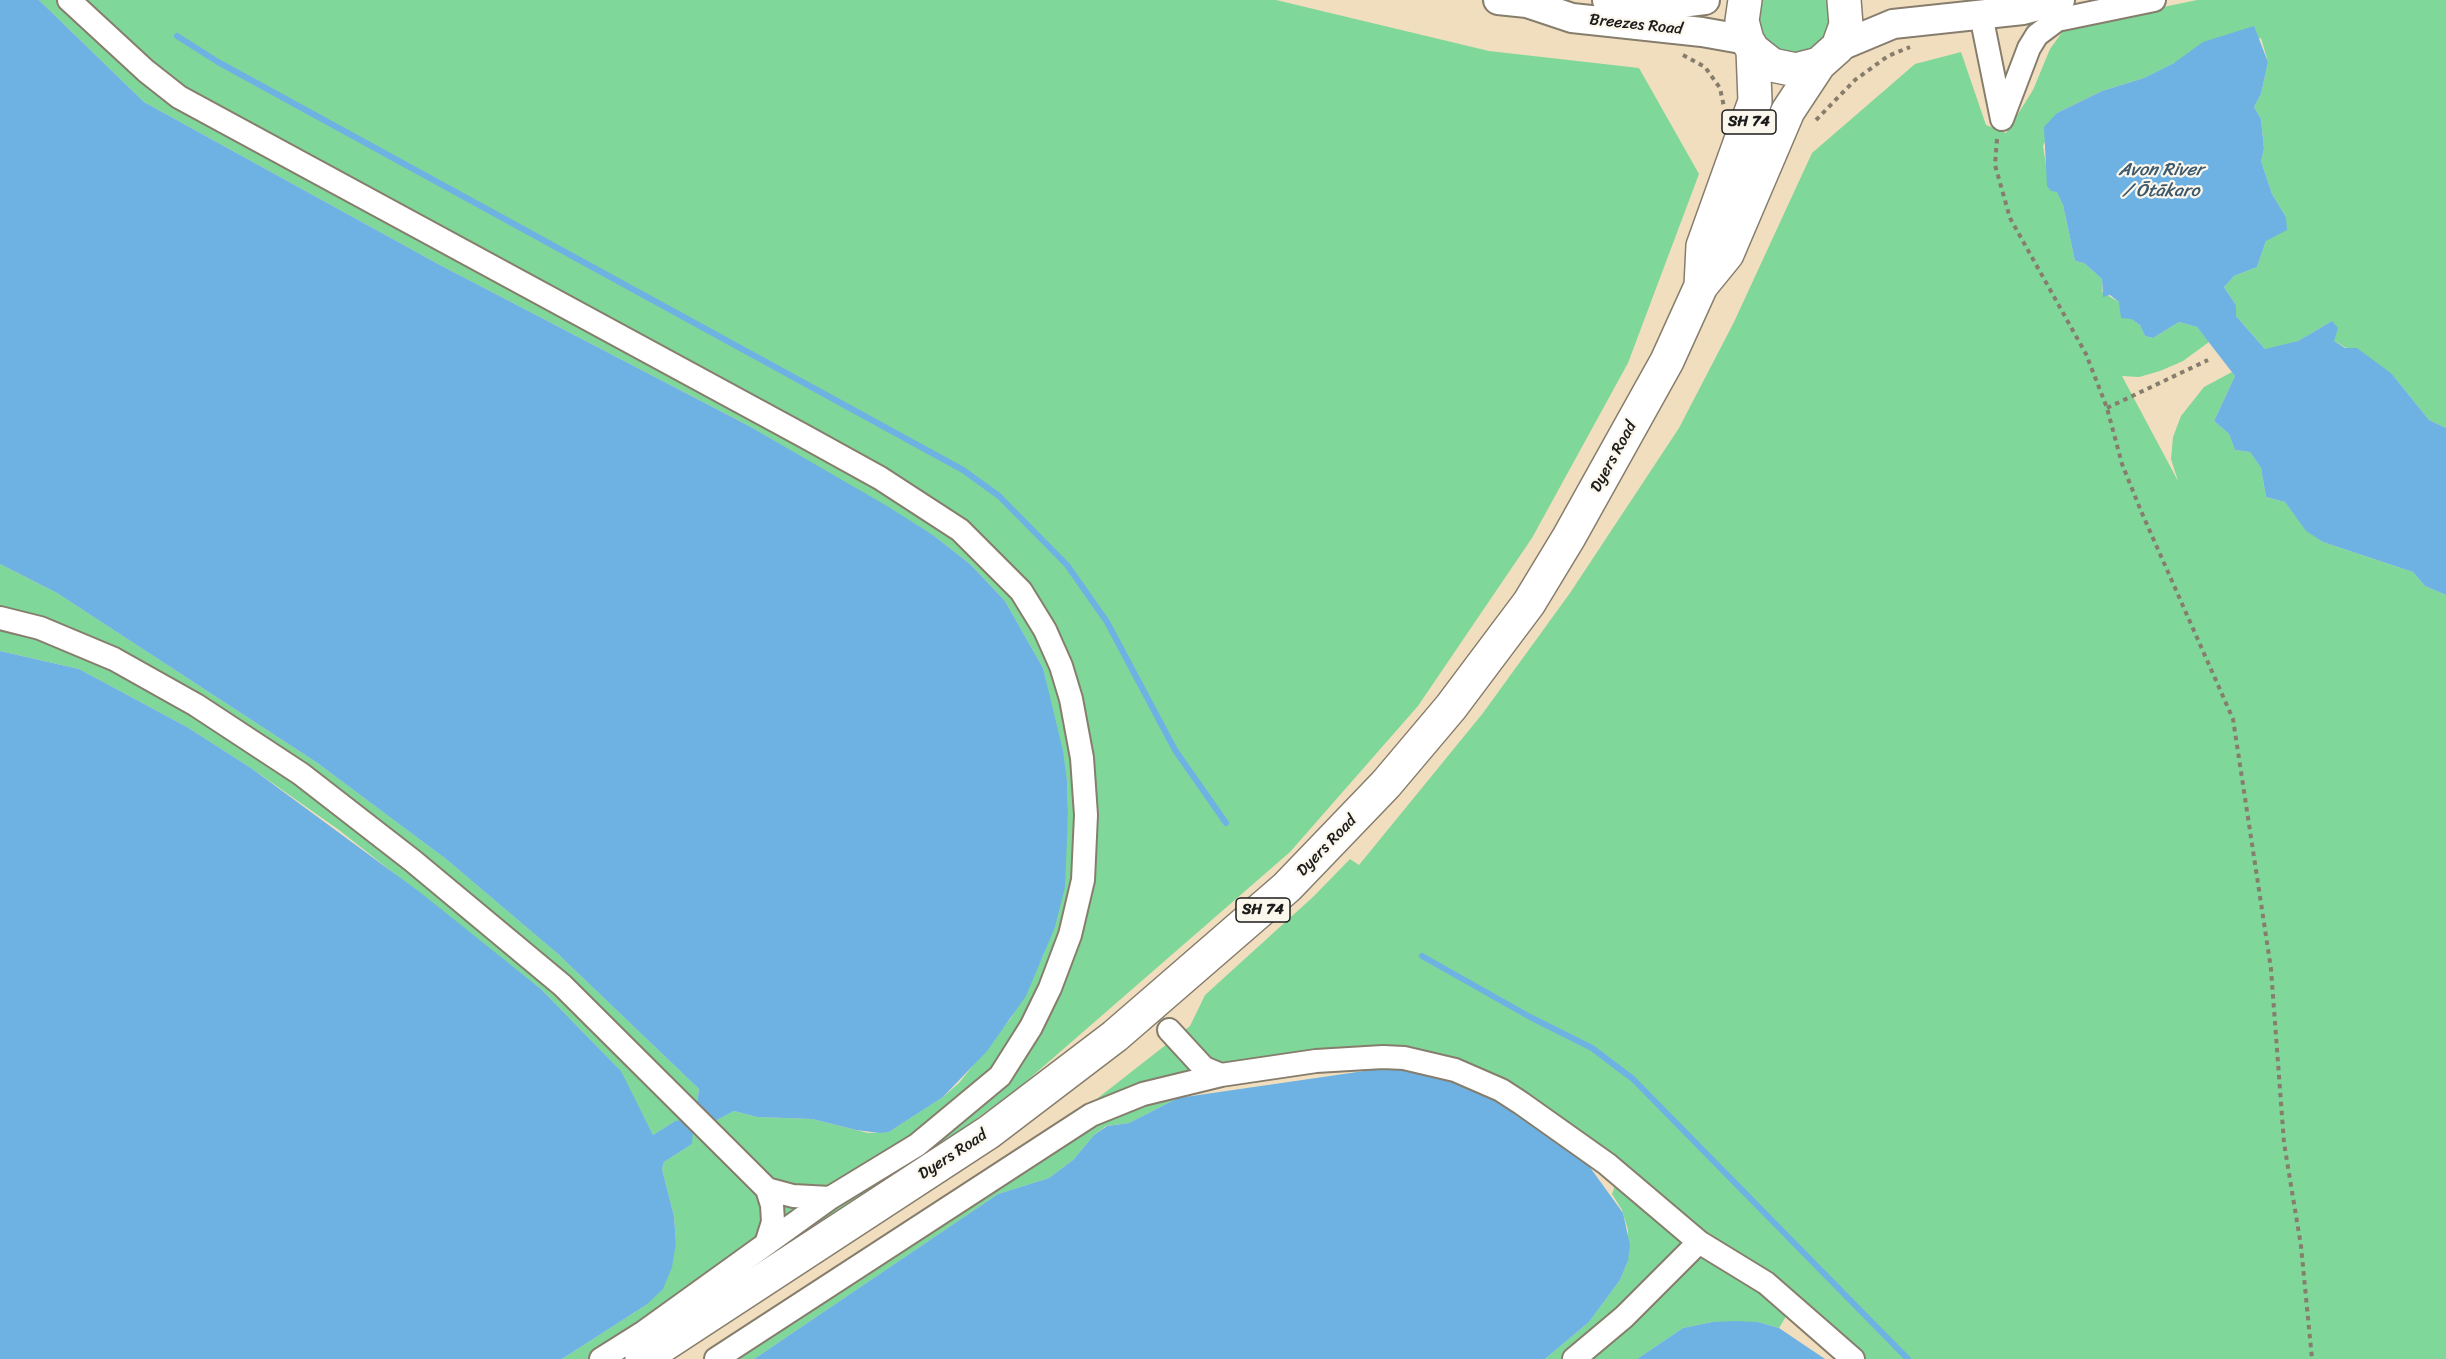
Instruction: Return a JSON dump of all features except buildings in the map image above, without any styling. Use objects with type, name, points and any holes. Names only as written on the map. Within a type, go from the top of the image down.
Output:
[{"type":"highway","name":"SH 74","points":[[1745,0],[1742,21],[1750,45]]},
{"type":"highway","name":"SH 74","points":[[1828,55],[1846,25],[1844,0]]},
{"type":"highway","points":[[1750,45],[1767,62],[1784,69],[1808,68],[1828,55]]},
{"type":"highway","name":"Dyers Road","points":[[1701,286],[1703,246],[1755,101],[1750,45]]},
{"type":"highway","name":"Dyers Road","points":[[642,1359],[989,1132],[1115,1036],[1246,926],[1312,862],[1386,784],[1443,716],[1529,603],[1667,361],[1701,286],[1727,254],[1788,111],[1828,55]]},
{"type":"main road","name":"Breezes Road","points":[[1498,0],[1540,2],[1572,18],[1702,32],[1750,45]]},
{"type":"main road","name":"Breezes Road","points":[[1607,0],[1672,4],[1705,0]]},
{"type":"main road","points":[[1828,55],[1893,24],[2022,10],[2060,0]]},
{"type":"lane","points":[[69,0],[146,71],[179,97],[880,478],[960,530],[1021,591],[1045,630],[1061,666],[1071,699],[1082,758],[1086,815],[1083,880],[1067,945],[1032,1027],[1000,1076],[917,1145],[830,1198],[601,1359]]},
{"type":"lane","points":[[2002,119],[2029,48],[2037,35],[2057,20],[2154,0]]},
{"type":"lane","points":[[1981,15],[2002,119]]},
{"type":"lane","points":[[0,618],[40,628],[114,660],[196,705],[301,774],[413,861],[562,985],[767,1190],[772,1206],[772,1222],[766,1244]]},
{"type":"lane","points":[[1169,1030],[1203,1068],[1221,1075]]},
{"type":"lane","points":[[716,1359],[1082,1120],[1143,1094],[1221,1075],[1316,1061],[1373,1057],[1404,1058],[1455,1070],[1501,1090],[1579,1142],[1699,1242],[1766,1283],[1853,1359]]},
{"type":"lane","points":[[767,1190],[793,1196],[830,1198]]},
{"type":"lane","points":[[1574,1359],[1624,1317],[1699,1242]]},
{"type":"path","points":[[1814,122],[1855,80],[1888,56]]},
{"type":"path","points":[[1698,61],[1720,88],[1723,99]]},
{"type":"path","points":[[2002,119],[1995,146],[1995,165],[2010,218],[2086,354],[2107,408],[2122,464],[2133,492],[2233,719],[2271,969],[2284,1143],[2301,1246],[2312,1359]]},
{"type":"path","points":[[2107,408],[2208,360]]},
{"type":"green space","points":[[39,0],[1276,0],[1489,51],[1639,68],[1699,174],[1628,363],[1532,538],[1418,706],[1290,852],[1022,1085],[910,1168],[714,1297],[591,1359],[562,1359],[646,1305],[676,1243],[674,1216],[662,1169],[664,1162],[692,1144],[675,1121],[653,1135],[619,1069],[541,989],[339,830],[251,768],[187,727],[79,669],[0,651],[0,564],[57,593],[316,762],[446,859],[558,954],[699,1089],[696,1111],[717,1120],[734,1111],[757,1117],[812,1119],[868,1133],[889,1132],[943,1097],[959,1083],[1011,1018],[1043,956],[1060,906],[1068,813],[1067,781],[1043,668],[1005,601],[970,564],[933,535],[749,426],[440,265],[144,102]]},
{"type":"green space","points":[[1762,0],[1828,0],[1832,17],[1825,41],[1803,54],[1775,49],[1761,34],[1757,14]]},
{"type":"green space","points":[[2197,0],[2446,0],[2446,428],[2429,420],[2392,374],[2334,341],[2332,321],[2298,341],[2266,350],[2236,316],[2236,305],[2224,287],[2234,276],[2257,267],[2266,241],[2286,217],[2272,194],[2261,161],[2264,149],[2261,119],[2254,107],[2261,94],[2268,62],[2261,38],[2174,63],[2144,78],[2102,91],[2057,113],[2043,146],[2046,165],[2063,205],[2075,261],[2084,263],[2102,279],[2102,292],[2119,302],[2131,319],[2140,325],[2145,336],[2153,338],[2179,322],[2197,327],[2209,342],[2183,361],[2160,371],[2139,377],[2122,376],[2178,481],[2171,459],[2173,437],[2181,416],[2204,387],[2232,372],[2235,376],[2214,421],[2229,434],[2235,450],[2250,452],[2261,468],[2266,497],[2285,502],[2306,530],[2323,542],[2413,572],[2425,586],[2446,595],[2446,1359],[1860,1359],[1794,1303],[1779,1328],[1758,1322],[1712,1322],[1683,1328],[1637,1359],[1545,1359],[1589,1322],[1620,1280],[1628,1261],[1628,1230],[1622,1210],[1612,1194],[1621,1169],[1417,1055],[1089,1105],[1190,1026],[1205,995],[1314,896],[1350,859],[1359,865],[1483,713],[1570,593],[1679,428],[1734,322],[1812,153],[1915,64],[1961,52],[1986,125],[2006,133],[2033,90],[2050,49],[2066,27]]},
{"type":"green space","points":[[1187,1087],[1189,1096],[1178,1098],[1129,1123],[1106,1126],[1094,1135],[1073,1160],[1049,1178],[998,1194],[754,1359],[725,1359],[1084,1127]]},
{"type":"water","points":[[0,0],[39,0],[144,102],[440,265],[749,426],[887,506],[933,535],[970,564],[1005,601],[1043,668],[1063,751],[1068,813],[1065,887],[1055,927],[1026,996],[987,1051],[943,1097],[889,1132],[880,1133],[856,1130],[812,1119],[757,1117],[734,1111],[717,1120],[705,1120],[696,1111],[699,1089],[558,954],[446,859],[316,762],[57,593],[0,564]]},
{"type":"water","name":"Avon River / Ōtākaro","points":[[2254,26],[2268,62],[2261,94],[2254,107],[2261,119],[2264,149],[2261,161],[2272,194],[2286,217],[2287,230],[2266,241],[2257,267],[2234,276],[2224,287],[2236,305],[2236,316],[2265,349],[2298,341],[2332,321],[2338,328],[2334,341],[2345,348],[2357,348],[2392,374],[2429,420],[2446,428],[2446,595],[2425,586],[2413,572],[2323,542],[2306,531],[2285,502],[2266,497],[2261,468],[2250,452],[2235,450],[2229,434],[2214,421],[2235,376],[2197,327],[2179,322],[2153,338],[2145,336],[2140,325],[2131,319],[2121,318],[2119,302],[2110,295],[2103,297],[2102,279],[2084,263],[2075,261],[2063,205],[2057,192],[2051,191],[2047,186],[2044,127],[2057,113],[2102,91],[2144,78],[2174,63],[2203,42]]},
{"type":"water","points":[[0,651],[79,669],[187,727],[251,768],[421,893],[541,989],[621,1071],[653,1135],[675,1121],[684,1120],[693,1130],[692,1144],[664,1162],[662,1169],[674,1216],[676,1243],[672,1267],[663,1289],[646,1305],[562,1359],[0,1359]]},
{"type":"water","points":[[1385,1068],[1410,1070],[1463,1083],[1525,1117],[1589,1166],[1623,1213],[1630,1245],[1628,1261],[1620,1280],[1589,1322],[1545,1359],[754,1359],[998,1194],[1049,1178],[1073,1160],[1094,1135],[1107,1126],[1129,1123],[1178,1098]]},
{"type":"water","points":[[1712,1322],[1758,1322],[1779,1328],[1825,1359],[1637,1359],[1683,1328]]},
{"type":"waterway","points":[[177,36],[218,62],[963,470],[999,496],[1067,565],[1107,622],[1175,750],[1226,823]]},
{"type":"waterway","points":[[1422,956],[1530,1017],[1592,1048],[1633,1079],[1908,1359]]}]
